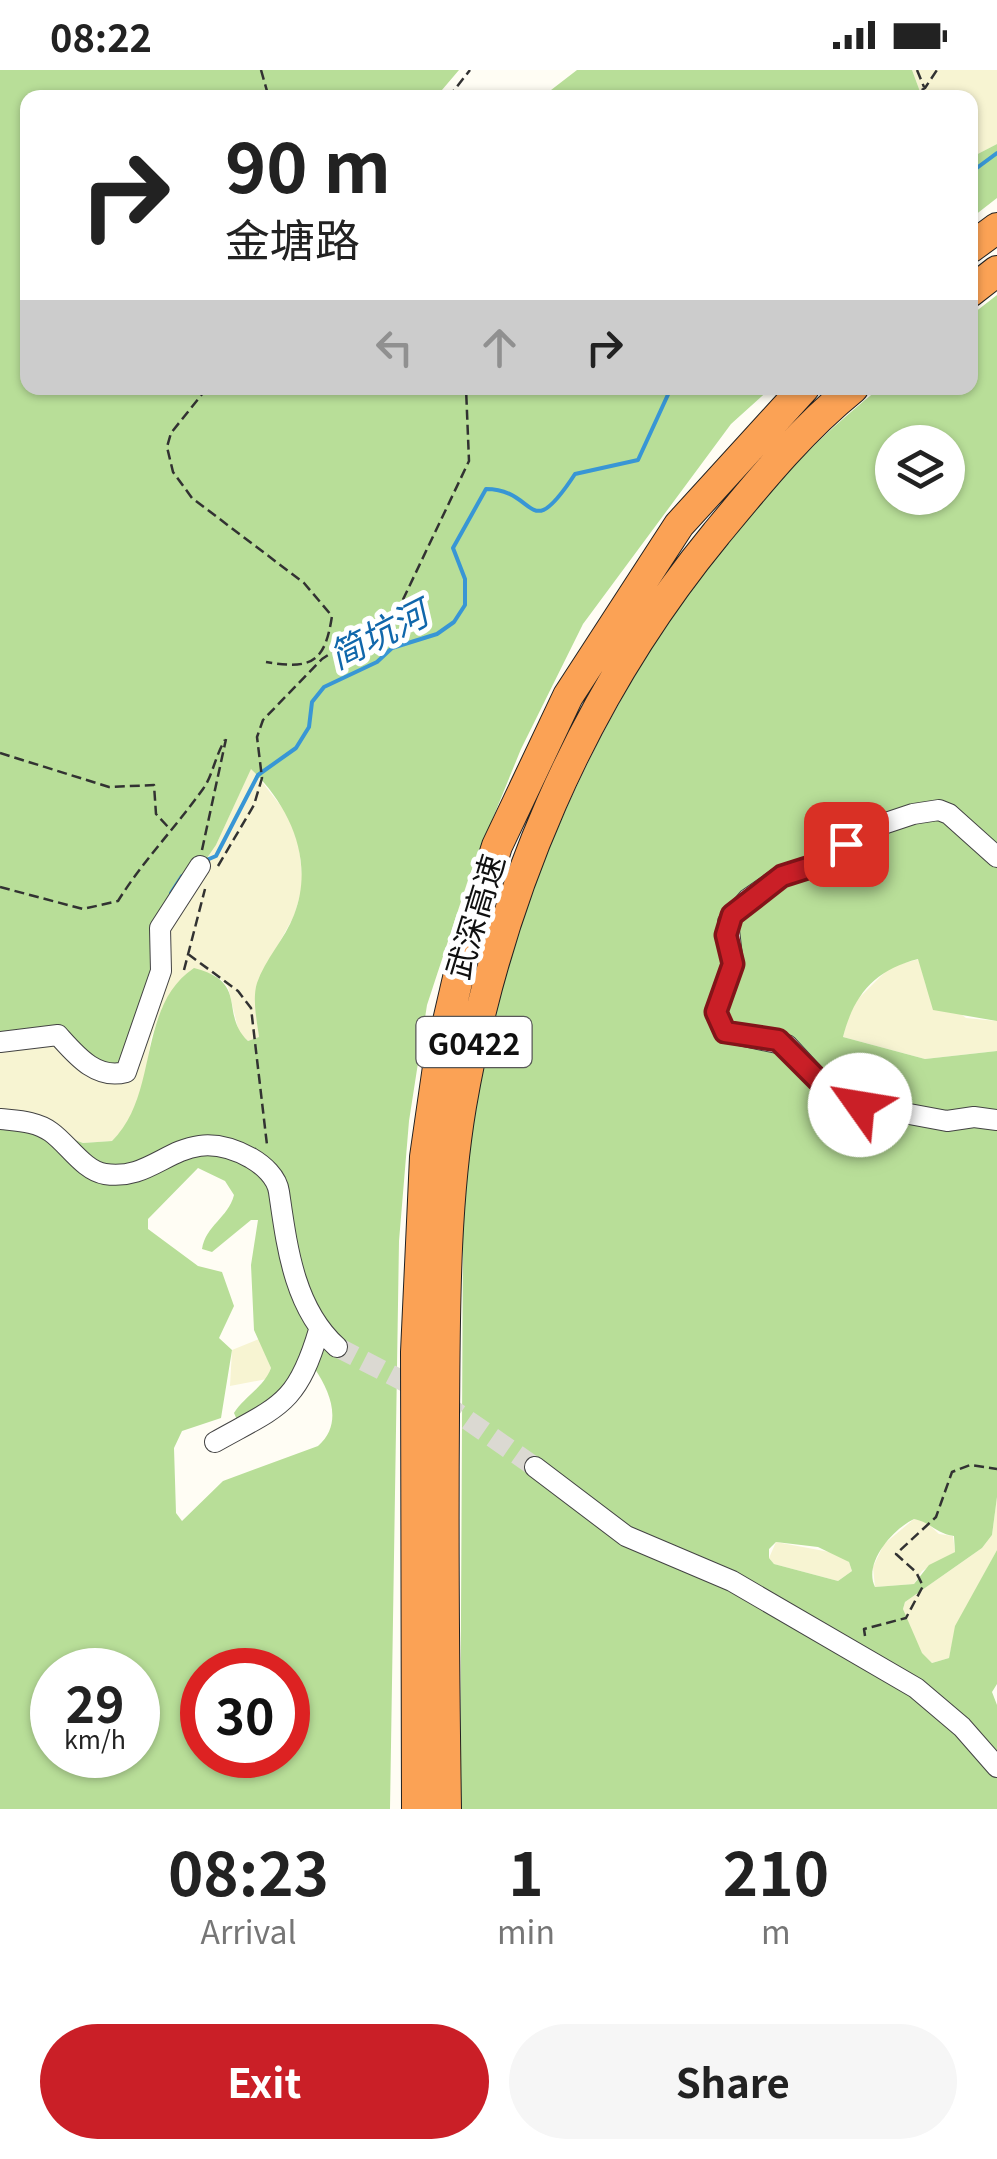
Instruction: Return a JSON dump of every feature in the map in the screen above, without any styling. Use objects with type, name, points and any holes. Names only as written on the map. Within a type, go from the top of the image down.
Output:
[{"type":"highway","name":"武深高速","points":[[418,1809],[416,1352],[425,1157],[439,1060],[464,952],[497,846],[568,696],[679,525],[798,395]]},
{"type":"highway","name":"武深高速","points":[[446,1809],[446,1265],[460,1110],[489,981],[540,823],[630,652],[686,571],[767,473],[846,395]]},
{"type":"street","points":[[997,857],[950,814],[927,811],[874,828],[826,862],[782,876],[748,899],[728,922],[733,964],[716,1012],[725,1032],[787,1046],[826,1088],[850,1103],[947,1120],[974,1116],[997,1120]]},
{"type":"street","points":[[0,1042],[58,1036],[89,1066],[114,1074],[126,1072],[161,971],[160,928],[205,867]]},
{"type":"street","points":[[0,1118],[34,1123],[50,1130],[90,1167],[106,1174],[156,1163],[194,1144],[224,1146],[268,1172],[279,1187],[286,1247],[319,1330],[337,1347]]},
{"type":"street","points":[[215,1442],[283,1405],[306,1375],[319,1330]]},
{"type":"street","points":[[535,1467],[626,1536],[695,1562],[916,1688],[962,1727],[997,1766]]},
{"type":"path","points":[[454,90],[470,70]]},
{"type":"path","points":[[917,70],[924,88]]},
{"type":"path","points":[[921,90],[938,70]]},
{"type":"path","points":[[202,395],[171,433],[167,447],[172,472],[192,498],[304,583],[332,616],[328,644],[321,657],[263,720],[257,737],[262,778],[238,836],[205,867]]},
{"type":"path","points":[[266,662],[295,667],[321,657],[398,610],[470,461],[466,395]]},
{"type":"path","points":[[0,888],[83,909],[118,901],[207,784],[213,758],[226,739],[184,970]]},
{"type":"path","points":[[0,753],[109,787],[154,785],[156,814],[170,829]]},
{"type":"path","points":[[188,954],[238,991],[252,1008],[268,1172]]},
{"type":"path","points":[[857,1652],[865,1639],[864,1629],[906,1618],[918,1600],[923,1586],[916,1572],[896,1554],[936,1518],[952,1472],[970,1465],[997,1468]]},
{"type":"shaded area","points":[[912,70],[997,70],[997,144],[978,154],[978,90],[919,90]]},
{"type":"shaded area","points":[[251,768],[288,815],[299,846],[303,885],[294,916],[262,974],[256,1011],[259,1037],[248,1041],[239,1033],[228,987],[215,973],[171,994],[162,1008],[151,1038],[144,1086],[130,1122],[112,1141],[83,1143],[0,1112],[0,1044],[168,914],[216,845]]},
{"type":"shaded area","points":[[919,959],[926,986],[966,1018],[997,1021],[997,1051],[925,1059],[843,1037],[851,1006],[890,967]]},
{"type":"shaded area","points":[[259,1339],[271,1368],[267,1379],[230,1386],[232,1350]]},
{"type":"shaded area","points":[[997,1497],[997,1550],[956,1626],[949,1658],[932,1663],[921,1653],[903,1609],[905,1602],[982,1548],[992,1535]]},
{"type":"shaded area","points":[[914,1519],[925,1521],[939,1534],[953,1536],[955,1552],[922,1571],[914,1584],[875,1587],[873,1567],[884,1544]]},
{"type":"shaded area","points":[[776,1542],[835,1553],[849,1562],[852,1571],[838,1581],[774,1564],[769,1558]]},
{"type":"green space","points":[[0,70],[459,70],[442,90],[20,90],[20,395],[763,395],[731,424],[583,624],[521,749],[470,874],[427,1005],[409,1121],[399,1241],[390,1809],[0,1809],[0,1112],[83,1143],[112,1141],[137,1100],[163,1005],[194,968],[222,982],[240,1031],[248,1041],[259,1037],[257,983],[294,915],[302,875],[300,855],[287,817],[251,769],[216,845],[178,900],[126,1077],[56,1037],[0,1044]],"holes":[[[198,1168],[225,1181],[234,1195],[202,1249],[212,1252],[251,1220],[258,1220],[251,1265],[254,1330],[271,1368],[234,1413],[237,1420],[275,1400],[315,1369],[330,1398],[332,1418],[326,1437],[318,1446],[223,1481],[182,1521],[176,1513],[174,1448],[182,1431],[221,1418],[232,1350],[219,1338],[234,1306],[222,1272],[198,1266],[148,1229],[148,1219]]]},
{"type":"green space","points":[[577,70],[912,70],[919,90],[551,90]]},
{"type":"green space","points":[[997,144],[997,198],[978,213],[978,154]]},
{"type":"green space","points":[[997,295],[997,1021],[933,1010],[918,959],[890,970],[868,986],[853,1008],[843,1037],[925,1059],[997,1051],[997,1497],[992,1535],[982,1548],[905,1602],[903,1609],[922,1653],[932,1663],[949,1658],[955,1626],[997,1550],[997,1684],[992,1692],[997,1705],[997,1809],[460,1809],[463,1233],[469,1129],[479,1068],[504,974],[537,879],[577,785],[624,694],[679,608],[739,527],[807,453],[872,395],[978,395],[978,310]],"holes":[[[914,1519],[954,1536],[955,1552],[929,1565],[914,1584],[875,1587],[873,1568],[889,1539]],[[776,1542],[818,1547],[849,1562],[852,1571],[838,1581],[774,1564],[769,1558],[769,1549]]]},
{"type":"waterway","name":"简坑河","points":[[978,167],[997,153]]},
{"type":"waterway","name":"简坑河","points":[[202,862],[216,856],[258,775],[296,748],[309,727],[312,702],[324,687],[377,662],[392,648],[437,634],[454,622],[465,605],[465,579],[453,548],[486,489],[503,491],[532,509],[548,507],[575,474],[638,460],[668,395]]},
{"type":"waterway","name":"简坑河","points":[[171,893],[182,876]]},
{"type":"tunnel","points":[[337,1347],[436,1398],[535,1467]]},
{"type":"route","points":[[846,844],[826,862],[782,876],[737,908],[726,928],[733,964],[716,1012],[725,1032],[778,1040],[826,1088],[860,1105]]}]
